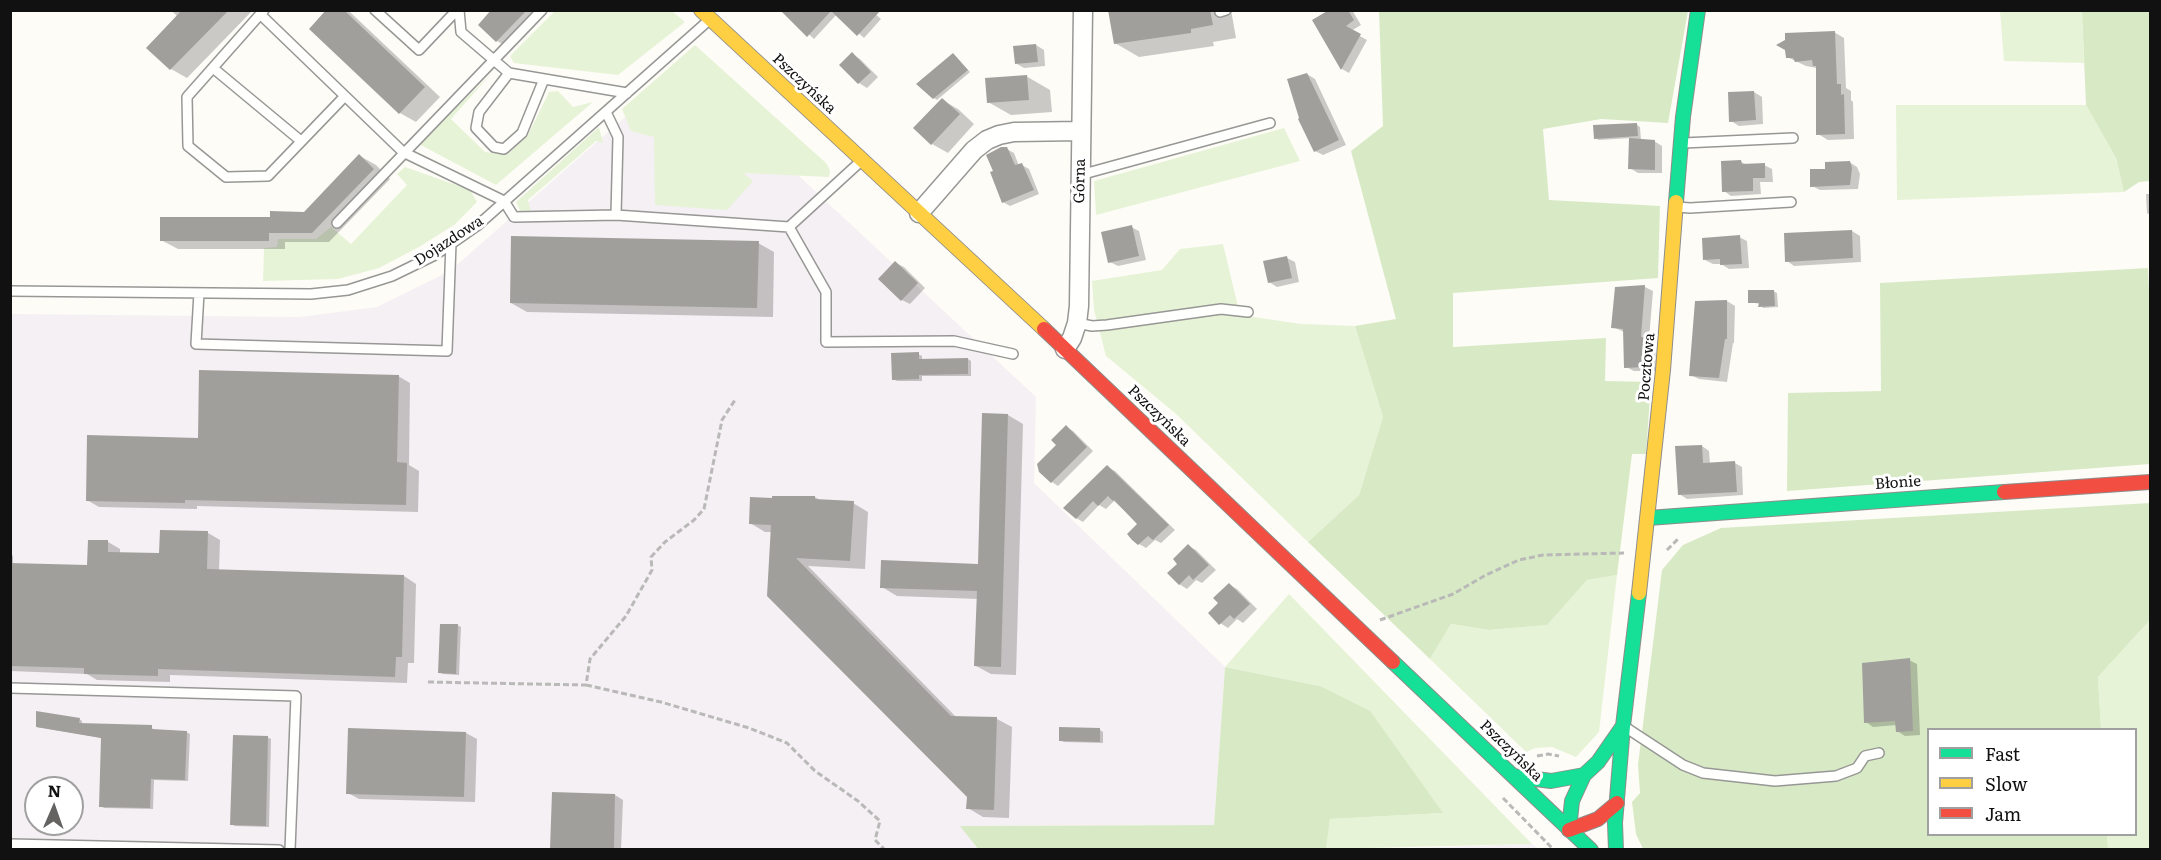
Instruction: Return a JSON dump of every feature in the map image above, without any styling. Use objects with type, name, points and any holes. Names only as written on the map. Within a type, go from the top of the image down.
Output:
[{"type":"street","name":"Górna","points":[[1065,349],[1077,323],[1083,10]]},
{"type":"street","name":"Pocztowa","points":[[1616,849],[1623,726],[1664,370],[1688,68],[1698,10]]},
{"type":"street","name":"Pszczyńska","points":[[705,15],[1065,349],[1591,849]]},
{"type":"street","points":[[919,213],[974,150],[987,140],[1014,132],[1081,131]]},
{"type":"street","name":"Błonie","points":[[1648,518],[2151,482]]},
{"type":"street","name":"Pocztowa","points":[[1569,830],[1572,801],[1584,775],[1598,762],[1623,726]]},
{"type":"street","points":[[1513,776],[1551,781],[1584,775]]},
{"type":"street","points":[[1569,830],[1598,819],[1617,803]]},
{"type":"lane","points":[[375,10],[419,50],[458,10]]},
{"type":"lane","points":[[458,10],[461,32],[509,73],[627,93]]},
{"type":"lane","points":[[337,223],[542,10]]},
{"type":"lane","points":[[345,96],[268,176],[226,177],[188,147],[188,98],[262,12],[403,152],[504,201],[514,217],[616,215],[789,227],[862,160]]},
{"type":"lane","name":"Dojazdowa","points":[[10,291],[311,294],[348,290],[392,276],[435,255],[478,225],[627,93],[705,15]]},
{"type":"lane","points":[[213,68],[301,141]]},
{"type":"lane","points":[[509,73],[479,112],[476,128],[494,147],[504,149],[522,133],[544,79]]},
{"type":"lane","points":[[606,111],[618,137],[616,215]]},
{"type":"lane","points":[[1080,175],[1270,123]]},
{"type":"lane","points":[[1681,143],[1793,138]]},
{"type":"lane","points":[[1676,207],[1791,202]]},
{"type":"lane","points":[[789,227],[826,292],[826,342],[954,341],[1013,354]]},
{"type":"lane","points":[[199,294],[196,344],[447,351],[451,243]]},
{"type":"lane","points":[[1077,323],[1092,326],[1107,325],[1221,309],[1248,312]]},
{"type":"lane","points":[[10,688],[296,696],[290,849]]},
{"type":"lane","points":[[1623,726],[1683,765],[1702,773],[1765,780],[1836,776],[1857,768],[1865,756],[1880,753]]},
{"type":"lane","points":[[10,844],[279,849]]},
{"type":"path","points":[[586,685],[590,659],[626,616],[652,570],[651,557],[665,542],[694,520],[704,508],[722,420],[735,400]]},
{"type":"path","points":[[1664,555],[1682,535]]},
{"type":"path","points":[[1378,620],[1453,594],[1519,560],[1543,555],[1626,552]]},
{"type":"path","points":[[428,682],[586,685],[661,702],[748,728],[787,743],[815,771],[858,801],[880,821],[875,840],[885,849]]},
{"type":"path","points":[[1498,792],[1507,804],[1554,849]]},
{"type":"shaded area","points":[[682,67],[1036,397],[1034,483],[1225,667],[1214,825],[961,826],[978,850],[11,850],[11,314],[300,317],[377,307],[450,271]]},
{"type":"shaded area","points":[[1532,844],[1539,849],[1351,850]]},
{"type":"green space","points":[[555,11],[672,11],[685,22],[618,75],[514,63],[510,56]]},
{"type":"green space","points":[[1379,11],[1688,11],[1668,123],[1601,119],[1543,129],[1549,200],[1660,206],[1658,278],[1453,293],[1453,347],[1606,338],[1605,381],[1651,382],[1646,454],[1632,454],[1617,575],[1587,580],[1547,625],[1489,630],[1451,624],[1430,659],[1308,542],[1359,495],[1383,417],[1355,326],[1396,319],[1351,151],[1383,126]]},
{"type":"green space","points":[[2000,11],[2082,11],[2084,63],[2004,61]]},
{"type":"green space","points":[[2082,11],[2150,11],[2150,181],[2139,182],[2124,192],[2116,158],[2086,105]]},
{"type":"green space","points":[[695,45],[826,163],[830,170],[829,177],[743,173],[753,181],[727,210],[655,205],[654,137],[631,131],[622,109]]},
{"type":"green space","points":[[491,74],[451,119],[485,152],[507,155],[528,135],[549,92],[558,91],[573,107],[593,102],[496,185],[419,144]]},
{"type":"green space","points":[[1896,105],[2086,105],[2116,158],[2124,192],[1897,200]]},
{"type":"green space","points":[[599,127],[603,143],[596,141],[528,200],[531,212],[523,217],[516,202]]},
{"type":"green space","points":[[1284,128],[1300,161],[1096,215],[1094,181]]},
{"type":"green space","points":[[405,167],[470,190],[477,202],[454,225],[379,268],[338,279],[263,281],[264,248],[277,247],[278,239],[316,239],[331,227],[351,244],[407,185],[397,174]]},
{"type":"green space","points":[[1223,244],[1240,315],[1301,324],[1355,326],[1383,417],[1359,495],[1308,542],[1175,413],[1106,356],[1094,310],[1092,281],[1162,270],[1180,249]]},
{"type":"green space","points":[[2148,268],[2150,464],[1787,491],[1788,393],[1881,391],[1880,283]]},
{"type":"green space","points":[[2150,503],[2150,620],[2098,677],[2101,728],[1927,728],[1927,836],[2107,836],[2108,849],[1643,849],[1636,834],[1632,802],[1640,793],[1638,765],[1662,570],[1683,545],[1721,528]]},
{"type":"green space","points":[[1617,575],[1599,732],[1576,757],[1552,747],[1535,748],[1526,752],[1430,659],[1451,624],[1489,630],[1546,625],[1587,580]]},
{"type":"green space","points":[[1289,594],[1532,844],[1326,849],[1330,819],[1442,813],[1320,686],[1225,667]]},
{"type":"green space","points":[[2150,620],[2150,849],[2108,849],[2107,836],[2137,836],[2137,728],[2101,728],[2098,677]]},
{"type":"green space","points":[[1225,667],[1320,686],[1370,711],[1443,813],[1330,819],[1326,850],[978,849],[960,826],[1214,825]]},
{"type":"building","points":[[182,10],[229,10],[170,70],[146,48]]},
{"type":"building","points":[[326,10],[344,10],[425,87],[399,114],[309,29]]},
{"type":"building","points":[[491,10],[527,10],[496,42],[478,25]]},
{"type":"building","points":[[780,10],[881,10],[857,36],[831,11],[807,37]]},
{"type":"building","points":[[1108,10],[1210,10],[1213,25],[1191,29],[1191,33],[1114,44]]},
{"type":"building","points":[[1329,10],[1348,10],[1354,20],[1346,26],[1361,34],[1341,70],[1312,20]]},
{"type":"building","points":[[1835,31],[1837,84],[1841,84],[1841,95],[1844,94],[1845,134],[1816,135],[1816,66],[1813,66],[1812,60],[1795,62],[1793,58],[1786,58],[1785,50],[1776,45],[1785,40],[1785,33]]},
{"type":"building","points":[[1036,44],[1038,62],[1015,64],[1013,46]]},
{"type":"building","points":[[852,52],[871,72],[858,84],[839,65]]},
{"type":"building","points":[[953,53],[968,70],[933,99],[916,84]]},
{"type":"building","points":[[1307,73],[1339,140],[1314,152],[1298,119],[1287,79]]},
{"type":"building","points":[[1027,75],[1029,100],[987,103],[985,78]]},
{"type":"building","points":[[1754,91],[1756,120],[1729,122],[1728,92]]},
{"type":"building","points":[[942,98],[960,114],[931,145],[913,128]]},
{"type":"building","points":[[1637,123],[1638,136],[1594,139],[1593,125]]},
{"type":"building","points":[[1629,138],[1655,140],[1655,170],[1628,169]]},
{"type":"building","points":[[1001,147],[1007,147],[1015,165],[1022,163],[1034,190],[1002,203],[986,155]]},
{"type":"building","points":[[359,154],[374,169],[312,233],[269,233],[269,241],[160,241],[160,217],[270,217],[270,211],[304,212]]},
{"type":"building","points":[[1741,160],[1742,164],[1765,163],[1765,178],[1753,178],[1753,191],[1722,192],[1721,161]]},
{"type":"building","points":[[1850,161],[1852,168],[1850,185],[1810,187],[1810,169],[1825,169],[1825,162]]},
{"type":"building","points":[[1132,225],[1139,256],[1108,263],[1101,232]]},
{"type":"building","points":[[1852,230],[1853,258],[1785,262],[1784,233]]},
{"type":"building","points":[[1740,235],[1742,264],[1720,265],[1720,259],[1703,260],[1702,238]]},
{"type":"building","points":[[511,236],[759,241],[757,308],[510,303]]},
{"type":"building","points":[[1287,256],[1292,278],[1268,283],[1263,261]]},
{"type":"building","points":[[895,261],[918,283],[901,301],[878,279]]},
{"type":"building","points":[[1645,285],[1641,337],[1648,337],[1648,367],[1624,368],[1623,329],[1611,328],[1615,287]]},
{"type":"building","points":[[1748,290],[1774,290],[1775,306],[1758,307],[1759,303],[1748,303]]},
{"type":"building","points":[[1727,300],[1727,339],[1725,339],[1719,378],[1689,376],[1695,301]]},
{"type":"building","points":[[919,352],[919,359],[968,358],[968,374],[919,375],[919,379],[892,380],[891,353]]},
{"type":"building","points":[[199,370],[399,375],[397,462],[407,463],[406,505],[185,500],[185,503],[86,501],[87,435],[198,438]]},
{"type":"building","points":[[982,413],[1008,414],[1001,667],[974,666],[977,591],[880,588],[881,560],[978,564]]},
{"type":"building","points":[[1066,425],[1087,447],[1051,483],[1039,472],[1037,464],[1056,445],[1051,440]]},
{"type":"building","points":[[1702,445],[1703,463],[1735,461],[1737,492],[1678,495],[1675,446]]},
{"type":"building","points":[[1107,465],[1169,525],[1153,540],[1148,536],[1138,545],[1132,540],[1127,534],[1137,524],[1108,496],[1098,506],[1093,501],[1076,519],[1063,508]]},
{"type":"building","points":[[772,496],[815,496],[815,499],[854,501],[850,561],[796,558],[951,716],[997,717],[994,810],[966,809],[967,797],[767,596],[771,525],[749,524],[750,497],[772,498]]},
{"type":"building","points":[[160,530],[208,531],[207,569],[404,575],[402,657],[396,657],[395,677],[158,669],[158,676],[84,674],[84,668],[10,666],[10,563],[87,565],[88,540],[108,540],[108,552],[159,553]]},
{"type":"building","points":[[1188,544],[1209,565],[1193,580],[1189,575],[1179,585],[1167,573],[1177,564],[1173,559]]},
{"type":"building","points":[[1229,583],[1250,604],[1234,619],[1230,615],[1219,625],[1208,613],[1218,603],[1213,598]]},
{"type":"building","points":[[440,624],[458,624],[456,674],[438,673]]},
{"type":"building","points":[[1910,658],[1913,731],[1896,732],[1895,721],[1864,723],[1862,663]]},
{"type":"building","points":[[36,711],[80,718],[79,723],[152,725],[152,729],[187,731],[185,780],[151,779],[150,808],[99,807],[101,738],[36,727]]},
{"type":"building","points":[[1059,727],[1100,728],[1100,742],[1059,741]]},
{"type":"building","points":[[348,728],[466,732],[464,797],[346,794]]},
{"type":"building","points":[[233,735],[268,736],[266,826],[230,825]]},
{"type":"building","points":[[552,792],[615,794],[614,849],[550,849]]},
{"type":"traffic: fast","points":[[1676,202],[1683,117],[1698,10]]},
{"type":"traffic: fast","points":[[1648,518],[2004,492]]},
{"type":"traffic: fast","points":[[1616,850],[1615,823],[1623,726],[1639,593]]},
{"type":"traffic: fast","points":[[1393,662],[1591,850]]},
{"type":"traffic: fast","points":[[1569,830],[1572,801],[1584,775],[1598,762],[1623,726]]},
{"type":"traffic: fast","points":[[1513,776],[1551,781],[1584,775]]},
{"type":"traffic: slow","points":[[701,10],[1044,329]]},
{"type":"traffic: slow","points":[[1639,593],[1663,370],[1676,202]]},
{"type":"traffic: jam","points":[[1044,329],[1393,662]]},
{"type":"traffic: jam","points":[[2004,492],[2150,482]]},
{"type":"traffic: jam","points":[[1569,830],[1598,819],[1617,803]]}]
